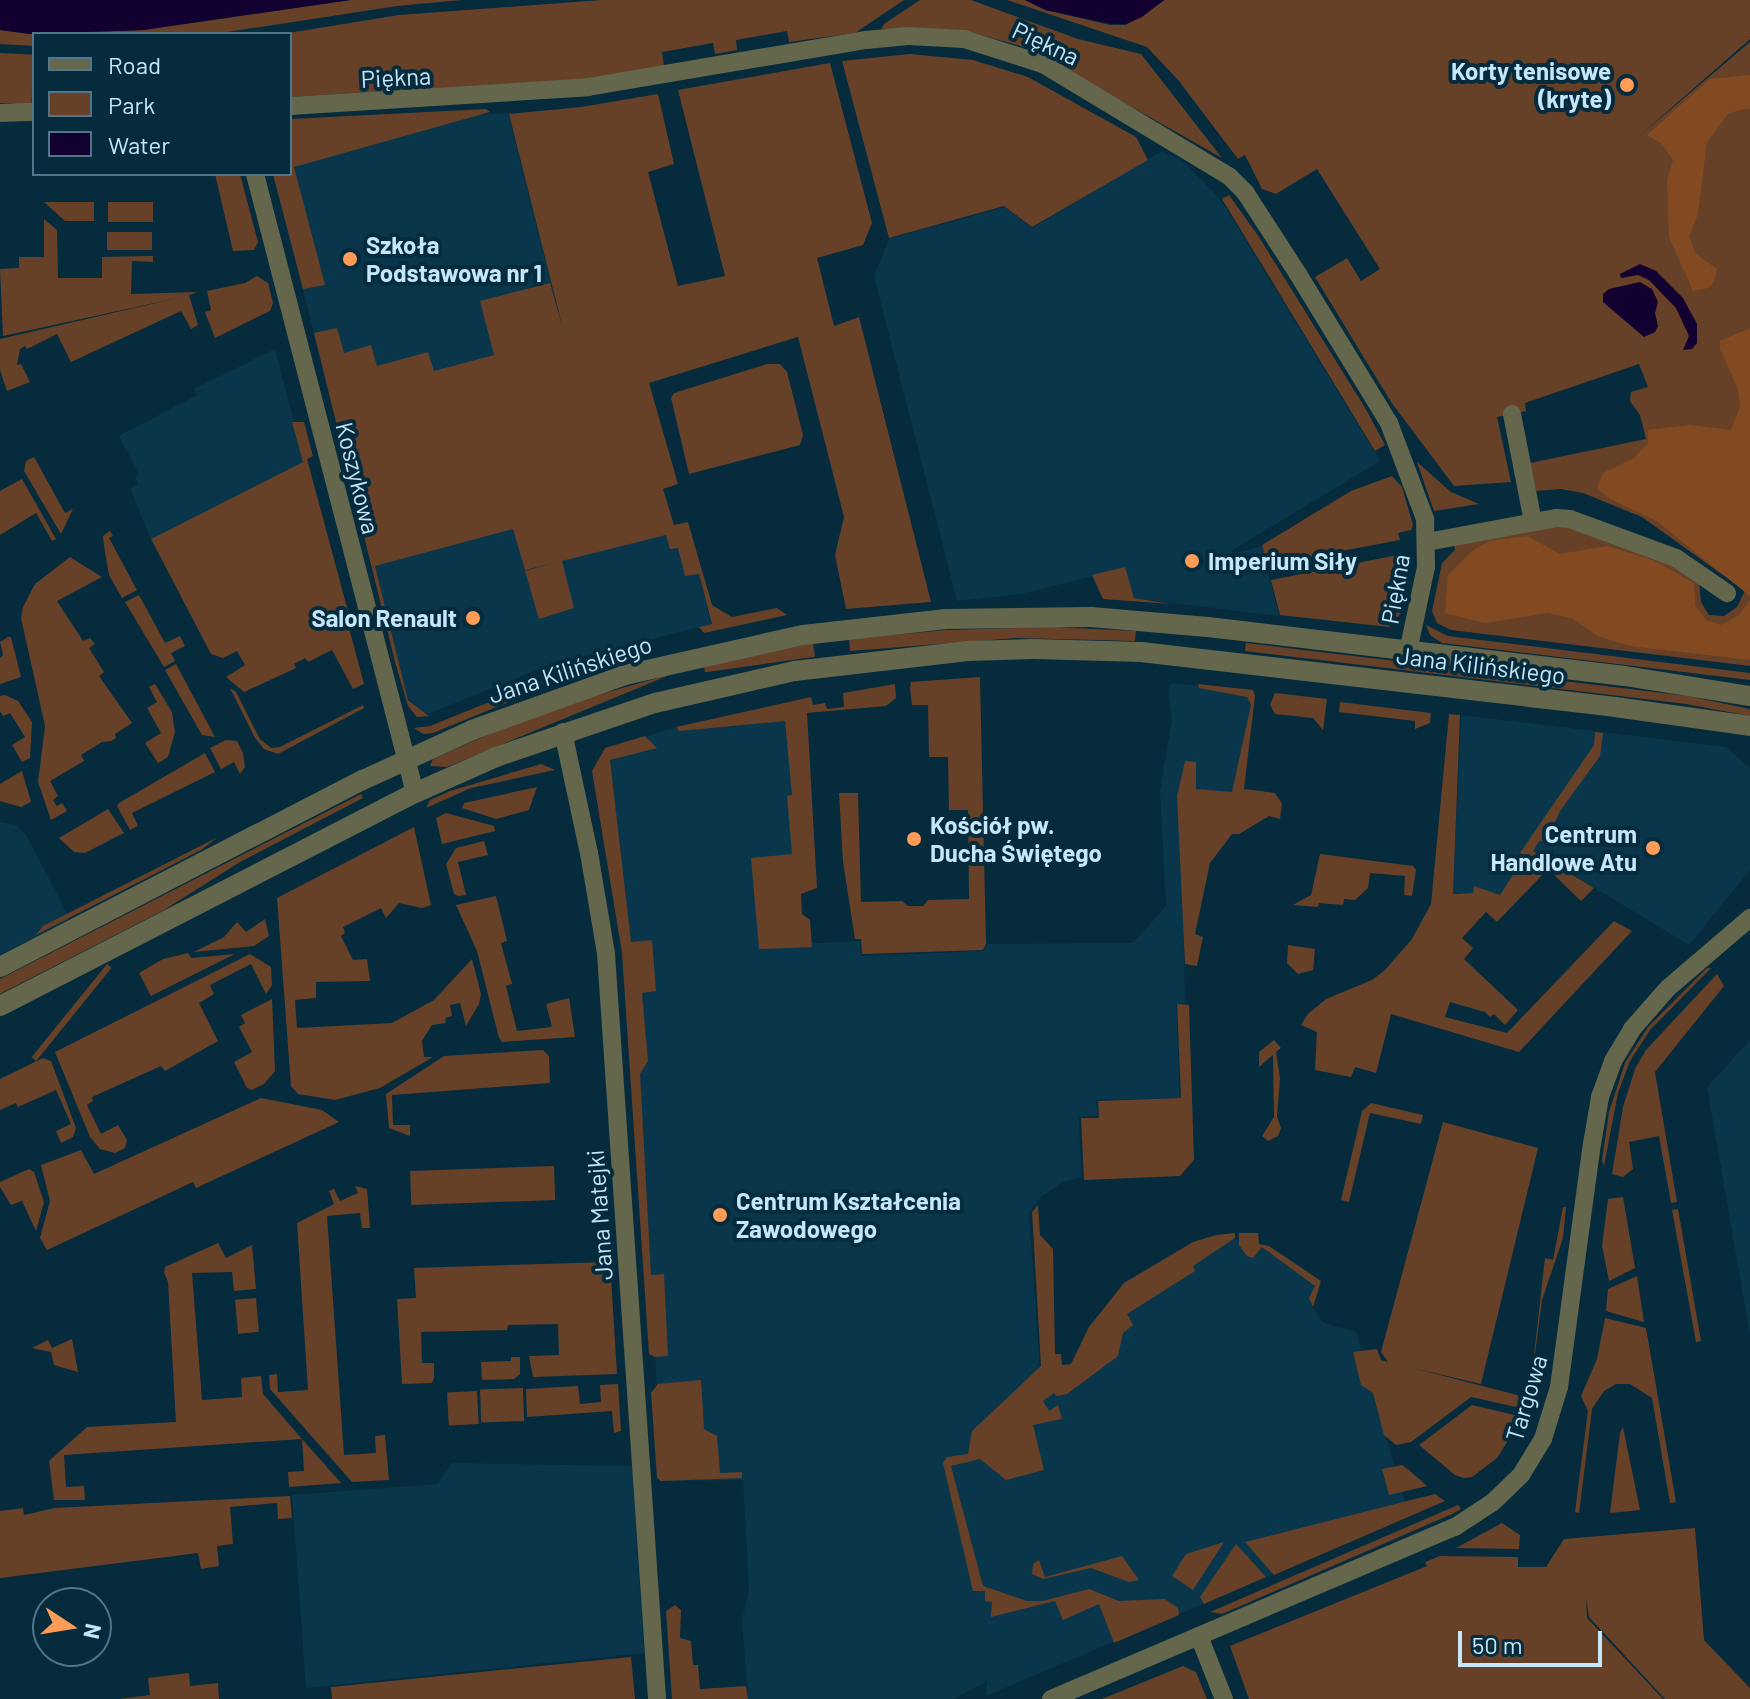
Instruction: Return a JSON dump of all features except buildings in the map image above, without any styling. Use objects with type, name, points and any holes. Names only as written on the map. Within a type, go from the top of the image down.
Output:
[{"type":"street","name":"Piękna","points":[[292,106],[588,87],[899,37],[964,39],[1029,58],[1216,166],[1245,192],[1389,423],[1414,482],[1427,542],[1408,652]]},
{"type":"street","points":[[0,113],[32,112]]},
{"type":"street","name":"Koszykowa","points":[[256,176],[415,793]]},
{"type":"street","points":[[1512,414],[1533,522]]},
{"type":"street","points":[[1427,542],[1556,518],[1587,523],[1676,558],[1727,593]]},
{"type":"street","name":"Jana Kilińskiego","points":[[0,967],[407,759],[581,689],[681,660],[803,635],[968,618],[1091,617],[1208,627],[1625,676],[1750,696]]},
{"type":"street","points":[[1205,658],[1208,627]]},
{"type":"street","name":"Jana Kilińskiego","points":[[0,1006],[415,793],[563,732],[655,703],[749,679],[902,657],[1034,649],[1205,658],[1750,726]]},
{"type":"street","name":"Jana Matejki","points":[[563,732],[606,954],[657,1699]]},
{"type":"street","name":"Targowa","points":[[1051,1699],[1455,1527],[1493,1502],[1521,1475],[1543,1439],[1559,1387],[1592,1144],[1600,1097],[1613,1061],[1632,1029],[1668,988],[1750,918]]},
{"type":"street","points":[[1199,1636],[1224,1699]]},
{"type":"shaded area","points":[[1750,75],[1750,108],[1729,113],[1707,142],[1698,214],[1689,237],[1696,254],[1717,269],[1714,282],[1708,288],[1693,291],[1669,237],[1667,181],[1673,160],[1662,144],[1647,135],[1710,79]]},
{"type":"shaded area","points":[[508,113],[595,458],[638,450],[672,534],[699,574],[711,624],[550,665],[428,714],[408,699],[274,176],[292,176],[292,124]]},
{"type":"shaded area","points":[[1162,151],[1184,162],[1221,200],[1380,461],[1231,551],[1233,554],[1262,546],[1279,616],[1134,598],[1125,568],[1021,594],[957,601],[874,276],[889,239],[1005,207],[1032,228]]},
{"type":"shaded area","points":[[1750,328],[1750,596],[1655,520],[1608,498],[1597,488],[1603,473],[1634,458],[1648,443],[1648,430],[1689,425],[1731,430],[1740,407],[1738,389],[1720,349],[1720,341]]},
{"type":"shaded area","points":[[275,349],[304,461],[151,539],[130,489],[138,484],[135,477],[139,474],[119,436],[197,395],[194,389]]},
{"type":"shaded area","points":[[1527,536],[1560,554],[1607,546],[1653,560],[1694,583],[1695,605],[1706,620],[1721,625],[1739,615],[1750,600],[1750,660],[1630,646],[1598,636],[1572,618],[1548,613],[1486,623],[1445,613],[1448,575],[1473,550],[1490,541]]},
{"type":"shaded area","points":[[1171,683],[1252,691],[1254,697],[1234,794],[1180,789],[1185,1003],[1176,1004],[1180,1098],[1096,1100],[1098,1116],[1079,1117],[1081,1177],[1063,1182],[1041,1197],[1029,1213],[1040,1371],[1074,1367],[1093,1329],[1233,1239],[1269,1247],[1320,1282],[1313,1308],[1324,1323],[1356,1332],[1409,1516],[986,1696],[987,1681],[954,1699],[748,1699],[742,1620],[749,1591],[743,1480],[663,1481],[629,949],[606,749],[677,727],[794,701],[804,860],[775,945],[860,941],[861,956],[984,951],[988,944],[1133,943],[1166,906],[1160,790],[1172,719],[1168,691]]},
{"type":"shaded area","points":[[1461,715],[1726,747],[1750,768],[1750,870],[1689,945],[1534,851],[1501,901],[1475,893],[1453,893]]},
{"type":"shaded area","points":[[0,822],[16,825],[26,835],[70,919],[0,955]]},
{"type":"shaded area","points":[[1750,1040],[1750,1335],[1707,1087]]},
{"type":"shaded area","points":[[452,1463],[632,1466],[644,1653],[306,1688],[292,1495],[438,1484]]},
{"type":"green space","points":[[351,0],[462,0],[397,6],[227,32],[86,32],[143,30]]},
{"type":"green space","points":[[602,0],[904,0],[855,33],[789,42],[787,31],[736,40],[737,50],[715,54],[713,43],[662,52],[664,66],[585,79],[292,97],[292,32],[399,15]]},
{"type":"green space","points":[[920,0],[971,0],[1078,39],[1141,54],[1222,158],[1028,48],[963,30],[881,29]]},
{"type":"green space","points":[[1007,0],[1025,0],[1045,10],[1110,25],[1126,25],[1165,0],[1750,0],[1750,39],[1637,138],[1750,42],[1750,666],[1451,630],[1437,623],[1432,611],[1442,563],[1455,550],[1454,544],[1561,524],[1665,561],[1699,582],[1701,602],[1709,615],[1724,616],[1737,607],[1745,591],[1642,517],[1583,493],[1561,489],[1536,491],[1530,463],[1646,439],[1640,415],[1630,401],[1631,392],[1648,387],[1639,364],[1525,403],[1526,411],[1497,417],[1511,482],[1454,486],[1391,402],[1315,277],[1347,258],[1361,281],[1380,269],[1317,169],[1276,194],[1262,189],[1245,155],[1238,159],[1179,81],[1147,47]]},
{"type":"green space","points":[[0,30],[30,34],[32,46],[0,44]]},
{"type":"green space","points":[[0,53],[32,55],[31,105],[0,103]]},
{"type":"green space","points":[[910,54],[973,60],[1028,77],[1136,137],[1148,160],[1032,227],[1004,206],[889,238],[842,61]]},
{"type":"green space","points":[[830,63],[872,223],[863,245],[817,258],[834,326],[859,317],[931,602],[846,609],[835,555],[844,517],[798,337],[649,383],[678,484],[663,489],[674,525],[688,522],[712,605],[732,617],[777,608],[787,615],[704,633],[699,627],[712,624],[699,574],[685,576],[678,548],[670,549],[666,535],[562,561],[574,608],[539,619],[525,571],[553,563],[525,570],[513,529],[375,566],[408,700],[429,716],[417,717],[408,706],[395,662],[314,333],[337,328],[344,353],[371,345],[377,366],[428,352],[434,371],[494,355],[480,301],[550,283],[563,329],[509,114],[581,107],[658,94],[674,164],[648,172],[678,286],[725,276],[678,90]]},
{"type":"green space","points":[[486,109],[490,112],[294,167],[325,285],[303,289],[274,176],[292,176],[292,119]]},
{"type":"green space","points":[[215,176],[241,176],[258,242],[254,250],[233,251]]},
{"type":"green space","points":[[1229,195],[1259,237],[1367,411],[1385,445],[1375,451],[1222,199]]},
{"type":"green space","points":[[44,202],[94,202],[94,221],[65,221]]},
{"type":"green space","points":[[108,202],[153,202],[153,222],[108,222]]},
{"type":"green space","points":[[44,219],[57,230],[58,278],[102,278],[102,257],[153,256],[153,262],[132,261],[131,294],[198,292],[189,295],[198,325],[191,329],[181,311],[71,362],[57,334],[27,349],[25,346],[20,349],[17,365],[21,364],[30,382],[7,391],[0,370],[0,339],[182,297],[3,336],[0,269],[19,268],[19,257],[44,257]]},
{"type":"green space","points":[[107,232],[152,232],[152,250],[107,250]]},
{"type":"green space","points":[[257,276],[268,283],[273,303],[270,311],[215,338],[205,312],[211,310],[207,291],[245,283]]},
{"type":"green space","points":[[767,364],[780,364],[787,372],[803,435],[800,445],[689,474],[671,398],[674,393]]},
{"type":"green space","points":[[292,422],[304,422],[313,456],[307,459],[352,626],[349,628],[364,684],[353,689],[332,650],[308,662],[305,658],[294,664],[296,668],[244,692],[226,677],[245,665],[237,651],[223,658],[211,654],[151,539],[303,462]]},
{"type":"green space","points":[[34,457],[65,513],[73,509],[61,534],[24,471],[26,461]]},
{"type":"green space","points":[[1417,462],[1451,492],[1479,504],[1434,511]]},
{"type":"green space","points":[[1392,476],[1402,487],[1413,525],[1411,530],[1398,533],[1400,540],[1267,565],[1262,545],[1351,491]]},
{"type":"green space","points":[[22,479],[56,539],[52,541],[36,513],[0,535],[0,491]]},
{"type":"green space","points":[[110,531],[113,536],[109,538],[137,590],[122,598],[109,575],[103,536]]},
{"type":"green space","points":[[1403,554],[1409,576],[1401,613],[1389,627],[1280,615],[1271,580]]},
{"type":"green space","points":[[70,557],[102,577],[57,601],[83,641],[90,638],[95,644],[89,648],[104,672],[99,676],[132,723],[115,734],[116,738],[102,742],[81,755],[84,761],[50,781],[58,796],[53,800],[57,806],[62,803],[67,811],[51,820],[38,782],[45,726],[21,618],[35,584]]},
{"type":"green space","points":[[1125,567],[1134,598],[1171,604],[1103,599],[1092,575]]},
{"type":"green space","points":[[139,595],[165,643],[180,636],[185,646],[171,653],[175,661],[164,667],[125,602]]},
{"type":"green space","points":[[1426,625],[1448,636],[1750,673],[1750,680],[1442,643],[1430,635]]},
{"type":"green space","points":[[1051,627],[1136,631],[1135,641],[1016,638],[850,651],[849,639],[946,630]]},
{"type":"green space","points":[[11,637],[21,677],[0,684],[0,658],[3,655],[0,642]]},
{"type":"green space","points":[[813,643],[815,657],[705,672],[703,658]]},
{"type":"green space","points":[[1246,643],[1688,696],[1750,709],[1750,716],[1686,704],[1245,651]]},
{"type":"green space","points":[[176,664],[215,737],[202,735],[165,670]]},
{"type":"green space","points":[[672,674],[447,767],[430,766],[433,759],[503,728],[580,700]]},
{"type":"green space","points":[[554,676],[528,694],[433,733],[423,734],[414,728],[430,726]]},
{"type":"green space","points":[[980,677],[986,944],[983,950],[862,954],[861,939],[855,939],[843,862],[839,793],[858,793],[861,902],[902,901],[908,906],[923,906],[928,900],[969,899],[968,810],[949,810],[948,757],[929,757],[928,705],[912,705],[910,688],[911,682]]},
{"type":"green space","points":[[155,684],[172,712],[175,732],[168,757],[158,763],[145,743],[161,733],[147,708],[157,702],[149,687]]},
{"type":"green space","points":[[895,684],[896,698],[886,706],[807,713],[817,888],[801,894],[802,914],[810,920],[812,947],[759,949],[751,858],[792,854],[787,796],[792,795],[785,721],[679,731],[676,727],[811,697],[813,705],[825,703],[827,709],[844,707],[843,693]]},
{"type":"green space","points":[[1198,684],[1253,690],[1255,696],[1244,789],[1275,793],[1282,804],[1280,819],[1269,816],[1239,834],[1232,834],[1210,863],[1195,934],[1203,937],[1197,966],[1185,964],[1177,796],[1185,761],[1196,762],[1196,789],[1232,792],[1251,705],[1247,697],[1199,688]]},
{"type":"green space","points":[[230,688],[236,692],[260,739],[271,748],[280,747],[363,705],[364,708],[278,754],[264,749],[255,738]]},
{"type":"green space","points":[[1275,693],[1327,699],[1323,730],[1313,718],[1275,714],[1270,705]]},
{"type":"green space","points":[[0,696],[18,701],[32,722],[30,758],[22,762],[12,745],[25,737],[10,713],[3,716],[0,711]]},
{"type":"green space","points":[[1340,702],[1431,713],[1430,723],[1415,729],[1415,721],[1339,712]]},
{"type":"green space","points":[[1449,714],[1460,715],[1453,894],[1473,893],[1474,886],[1500,895],[1525,856],[1520,853],[1594,745],[1595,732],[1603,733],[1600,756],[1560,811],[1547,842],[1539,841],[1533,851],[1594,888],[1581,901],[1548,869],[1497,922],[1486,912],[1462,938],[1473,948],[1464,959],[1518,1010],[1505,1025],[1494,1014],[1490,1017],[1485,1012],[1450,1002],[1445,1017],[1507,1033],[1614,921],[1632,931],[1519,1052],[1391,1014],[1376,1073],[1355,1067],[1351,1077],[1315,1070],[1317,1032],[1301,1025],[1308,1014],[1326,999],[1372,980],[1385,970],[1412,939],[1431,904]]},
{"type":"green space","points":[[645,736],[657,748],[610,760],[631,942],[652,940],[656,991],[642,993],[648,1061],[640,1074],[651,1275],[664,1274],[668,1356],[655,1357],[649,1354],[622,953],[592,771],[605,748]]},
{"type":"green space","points":[[226,740],[237,741],[243,753],[245,767],[240,774],[234,762],[221,769],[210,748]]},
{"type":"green space","points":[[205,753],[215,772],[132,813],[138,826],[130,830],[117,806],[119,803]]},
{"type":"green space","points":[[541,764],[555,770],[471,788],[426,808],[430,800],[450,791]]},
{"type":"green space","points":[[22,771],[31,802],[21,807],[0,801],[0,784]]},
{"type":"green space","points":[[537,787],[529,810],[496,819],[462,808],[464,803]]},
{"type":"green space","points":[[361,794],[363,798],[240,862],[164,910],[0,994],[0,979]]},
{"type":"green space","points":[[108,809],[124,833],[85,853],[74,852],[59,838]]},
{"type":"green space","points":[[446,813],[494,826],[495,831],[442,844],[436,818]]},
{"type":"green space","points":[[414,827],[431,905],[422,908],[399,903],[386,918],[381,908],[343,927],[345,933],[341,936],[353,960],[367,959],[370,981],[316,982],[316,998],[295,1000],[297,1028],[392,1023],[434,1000],[472,959],[481,994],[479,1004],[466,1026],[460,1003],[450,1005],[452,1016],[445,1018],[446,1023],[432,1025],[422,1041],[424,1057],[433,1057],[380,1088],[335,1100],[298,1094],[291,1086],[277,898]]},
{"type":"green space","points":[[218,837],[201,850],[36,935],[43,926]]},
{"type":"green space","points":[[484,841],[488,855],[458,862],[466,895],[454,894],[446,864],[456,848]]},
{"type":"green space","points":[[1320,854],[1413,866],[1416,870],[1412,896],[1404,895],[1405,876],[1370,873],[1368,888],[1355,900],[1344,899],[1343,905],[1293,905],[1311,895]]},
{"type":"green space","points":[[496,896],[507,941],[501,943],[512,984],[506,986],[517,1031],[552,1027],[546,1004],[569,998],[575,1037],[502,1042],[499,1038],[477,951],[456,905]]},
{"type":"green space","points":[[265,919],[269,936],[254,946],[194,952],[224,937],[237,922],[246,932]]},
{"type":"green space","points":[[1288,945],[1315,949],[1313,970],[1298,974],[1287,963]]},
{"type":"green space","points":[[188,953],[191,958],[235,954],[151,996],[139,973],[163,959]]},
{"type":"green space","points":[[250,954],[271,967],[272,985],[266,994],[251,964],[210,985],[214,994],[199,1003],[218,1041],[165,1071],[161,1066],[92,1097],[93,1101],[87,1105],[101,1134],[118,1125],[127,1140],[125,1148],[115,1153],[100,1149],[90,1137],[55,1052]]},
{"type":"green space","points":[[107,964],[112,968],[36,1061],[31,1057]]},
{"type":"green space","points":[[1707,968],[1711,968],[1650,1030],[1630,1061],[1618,1093],[1604,1166],[1602,1160],[1609,1112],[1625,1063],[1648,1027]]},
{"type":"green space","points":[[1717,974],[1724,986],[1655,1072],[1677,1202],[1671,1203],[1659,1136],[1629,1142],[1633,1169],[1623,1177],[1612,1174],[1623,1107],[1635,1069],[1646,1050]]},
{"type":"green space","points":[[272,999],[275,1071],[264,1084],[252,1090],[247,1088],[234,1062],[252,1052],[239,1027],[245,1023],[241,1015]]},
{"type":"green space","points":[[1177,1004],[1189,1005],[1194,1160],[1180,1176],[1084,1180],[1081,1118],[1099,1118],[1098,1101],[1181,1098]]},
{"type":"green space","points":[[1274,1040],[1281,1048],[1276,1052],[1280,1078],[1277,1117],[1281,1128],[1278,1136],[1268,1141],[1262,1136],[1274,1117],[1273,1055],[1259,1067],[1259,1052]]},
{"type":"green space","points":[[543,1050],[549,1056],[550,1083],[392,1095],[393,1125],[410,1125],[410,1136],[389,1128],[386,1094],[444,1056]]},
{"type":"green space","points":[[43,1058],[51,1061],[76,1128],[73,1137],[61,1143],[56,1131],[71,1124],[56,1090],[18,1107],[16,1103],[0,1110],[0,1079]]},
{"type":"green space","points":[[261,1098],[322,1110],[339,1122],[196,1188],[193,1182],[47,1250],[40,1238],[50,1201],[41,1165],[81,1150],[94,1174]]},
{"type":"green space","points":[[1371,1103],[1423,1115],[1421,1124],[1370,1113],[1349,1202],[1341,1200],[1362,1111]]},
{"type":"green space","points":[[1443,1122],[1538,1148],[1481,1384],[1413,1368],[1517,1395],[1525,1409],[1471,1397],[1411,1442],[1396,1445],[1384,1435],[1373,1393],[1361,1385],[1353,1352],[1377,1349],[1381,1360],[1388,1362],[1381,1352]]},
{"type":"green space","points":[[554,1166],[555,1200],[411,1205],[410,1171]]},
{"type":"green space","points":[[29,1169],[34,1172],[44,1202],[36,1231],[22,1201],[11,1205],[0,1187],[0,1182]]},
{"type":"green space","points":[[355,1186],[367,1189],[370,1228],[362,1228],[360,1213],[327,1216],[344,1455],[376,1453],[375,1436],[385,1435],[389,1480],[352,1482],[270,1389],[269,1375],[277,1374],[278,1392],[308,1390],[297,1223],[334,1204],[329,1191],[334,1189],[340,1201],[358,1193]]},
{"type":"green space","points":[[1623,1197],[1635,1268],[1609,1281],[1602,1246],[1608,1199]]},
{"type":"green space","points":[[1038,1205],[1040,1235],[1053,1249],[1055,1354],[1061,1354],[1062,1365],[1071,1364],[1089,1327],[1124,1283],[1193,1242],[1235,1233],[1235,1238],[1193,1266],[1195,1271],[1127,1314],[1133,1325],[1123,1333],[1118,1356],[1067,1394],[1057,1396],[1054,1393],[1043,1401],[1049,1411],[1058,1405],[1062,1419],[1033,1425],[1044,1470],[1006,1480],[980,1459],[951,1466],[983,1586],[1027,1601],[1043,1601],[1089,1589],[1119,1601],[1165,1599],[1178,1608],[1179,1615],[1114,1643],[1099,1604],[1063,1620],[1055,1601],[991,1617],[992,1602],[985,1601],[985,1591],[973,1591],[943,1463],[947,1457],[968,1454],[972,1431],[1041,1366],[1032,1212]]},
{"type":"green space","points":[[1563,1207],[1566,1207],[1563,1238],[1542,1300],[1529,1400],[1545,1258],[1553,1260]]},
{"type":"green space","points":[[1678,1209],[1701,1341],[1696,1342],[1672,1210]]},
{"type":"green space","points":[[1239,1233],[1258,1233],[1259,1244],[1269,1246],[1321,1281],[1313,1307],[1309,1298],[1315,1286],[1262,1247],[1253,1258],[1247,1256],[1239,1245]]},
{"type":"green space","points":[[218,1243],[226,1258],[252,1245],[256,1289],[234,1291],[232,1272],[192,1273],[202,1400],[242,1397],[241,1378],[261,1376],[263,1394],[302,1439],[64,1455],[66,1487],[84,1486],[85,1500],[54,1500],[49,1461],[87,1427],[176,1422],[165,1267]]},
{"type":"green space","points":[[610,1262],[617,1374],[533,1377],[529,1356],[559,1355],[558,1324],[508,1325],[507,1330],[421,1332],[422,1363],[434,1363],[434,1378],[432,1383],[402,1384],[397,1299],[416,1298],[414,1268]]},
{"type":"green space","points":[[1637,1276],[1644,1322],[1606,1311],[1608,1289]]},
{"type":"green space","points":[[256,1298],[259,1332],[238,1334],[235,1300]]},
{"type":"green space","points":[[1605,1318],[1646,1328],[1676,1502],[1670,1503],[1652,1398],[1630,1384],[1616,1384],[1604,1391],[1592,1409],[1579,1513],[1575,1512],[1588,1411],[1581,1396],[1597,1359]]},
{"type":"green space","points":[[72,1339],[78,1372],[54,1365],[51,1352],[32,1348],[48,1340],[52,1348]]},
{"type":"green space","points":[[511,1357],[520,1357],[520,1374],[514,1379],[482,1380],[481,1362],[511,1361]]},
{"type":"green space","points":[[701,1380],[704,1429],[717,1436],[720,1473],[742,1472],[742,1478],[661,1481],[657,1478],[651,1393],[658,1384]]},
{"type":"green space","points":[[618,1384],[621,1431],[614,1433],[612,1411],[527,1417],[526,1389],[578,1386],[580,1404],[601,1402],[600,1385]]},
{"type":"green space","points":[[523,1388],[524,1421],[481,1422],[480,1390]]},
{"type":"green space","points":[[477,1391],[479,1424],[449,1426],[447,1393]]},
{"type":"green space","points":[[1472,1405],[1523,1417],[1497,1458],[1472,1477],[1464,1478],[1455,1475],[1419,1445]]},
{"type":"green space","points":[[1623,1427],[1640,1510],[1610,1513],[1620,1433]]},
{"type":"green space","points":[[302,1439],[341,1483],[289,1487],[288,1472],[304,1471]]},
{"type":"green space","points":[[1402,1465],[1427,1486],[1389,1495],[1382,1469]]},
{"type":"green space","points":[[1435,1494],[1445,1501],[1274,1575],[1245,1542]]},
{"type":"green space","points":[[290,1496],[292,1518],[278,1519],[277,1503],[230,1507],[233,1544],[217,1546],[219,1566],[201,1569],[198,1553],[0,1578],[0,1511],[23,1508],[24,1515],[55,1508]]},
{"type":"green space","points":[[1458,1505],[1461,1509],[1452,1514],[1222,1614],[1210,1612]]},
{"type":"green space","points":[[1502,1523],[1520,1535],[1519,1549],[1456,1548]]},
{"type":"green space","points":[[1695,1528],[1704,1640],[1750,1688],[1750,1699],[1665,1699],[1589,1617],[1586,1597],[1587,1618],[1663,1699],[1249,1699],[1230,1646],[1427,1566],[1425,1562],[1440,1556],[1518,1557],[1518,1567],[1546,1567],[1564,1539]]},
{"type":"green space","points":[[1224,1542],[1193,1590],[1172,1576],[1186,1554]]},
{"type":"green space","points":[[1236,1544],[1266,1577],[1204,1604],[1200,1597]]},
{"type":"green space","points":[[1122,1556],[1139,1580],[1129,1582],[1091,1568],[1043,1579],[1032,1574],[1033,1564],[1039,1560],[1045,1577]]},
{"type":"green space","points":[[675,1605],[681,1610],[680,1638],[691,1641],[693,1665],[698,1665],[700,1689],[746,1686],[748,1699],[672,1699],[666,1611]]},
{"type":"green space","points":[[631,1657],[635,1699],[332,1699],[331,1687]]},
{"type":"green space","points":[[1183,1666],[1196,1672],[1207,1699],[1102,1699]]},
{"type":"green space","points":[[189,1673],[190,1686],[218,1683],[219,1699],[119,1699],[150,1695],[148,1678]]},
{"type":"water","points":[[0,0],[350,0],[143,30],[30,34],[0,30]]},
{"type":"water","points":[[1025,0],[1164,0],[1142,17],[1126,24],[1111,24],[1046,10]]},
{"type":"water","points":[[1640,264],[1656,271],[1683,298],[1697,324],[1697,343],[1692,349],[1683,350],[1689,336],[1676,308],[1649,280],[1638,275],[1621,278],[1620,274]]},
{"type":"water","points":[[1640,282],[1652,289],[1658,302],[1655,313],[1658,326],[1655,332],[1644,337],[1603,302],[1603,294],[1609,289]]},
{"type":"place","name":"Korty tenisowe (kryte)","points":[[1627,85]]},
{"type":"place","name":"Szkoła Podstawowa nr 1","points":[[350,259]]},
{"type":"place","name":"Imperium Siły","points":[[1192,561]]},
{"type":"place","name":"Salon Renault","points":[[473,618]]},
{"type":"place","name":"Kościół pw. Ducha Świętego","points":[[914,839]]},
{"type":"place","name":"Centrum Handlowe Atu","points":[[1653,848]]},
{"type":"place","name":"Centrum Kształcenia Zawodowego","points":[[720,1215]]}]
